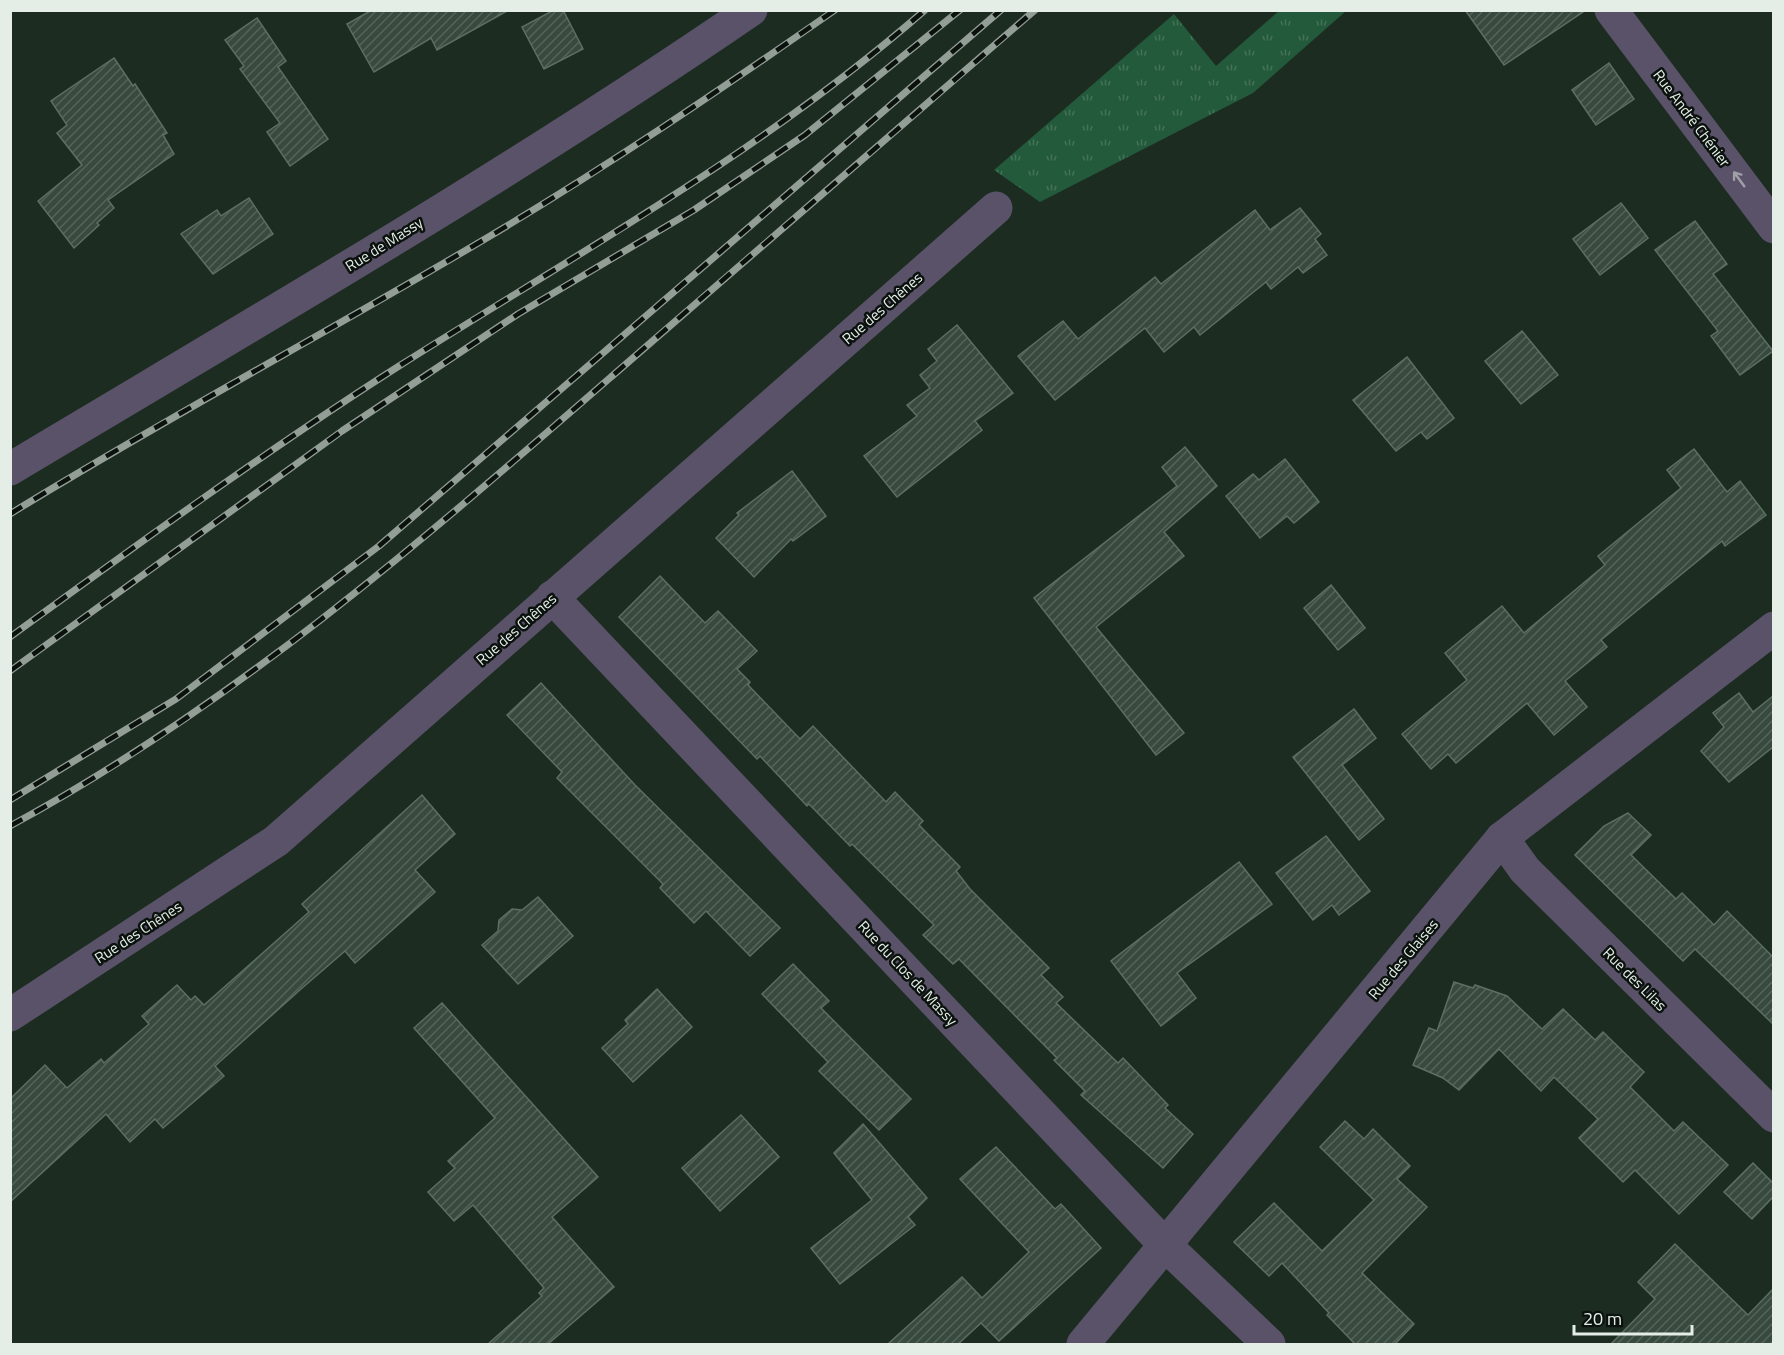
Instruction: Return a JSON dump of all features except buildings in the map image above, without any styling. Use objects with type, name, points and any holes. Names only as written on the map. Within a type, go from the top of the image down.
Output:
[{"type":"street","name":"Rue de Massy","points":[[10,469],[385,244],[692,51],[751,10]]},
{"type":"street","name":"Rue André Chénier","points":[[1611,10],[1773,226]]},
{"type":"street","name":"Rue des Chênes","points":[[10,1015],[276,841],[996,208]]},
{"type":"street","name":"Rue du Clos de Massy","points":[[552,597],[1166,1246],[1269,1344]]},
{"type":"street","name":"Rue des Glaises","points":[[1083,1344],[1502,838],[1773,628]]},
{"type":"street","name":"Rue des Lilas","points":[[1502,838],[1525,870],[1773,1116]]},
{"type":"green space","points":[[1279,11],[1346,11],[1253,93],[1040,202],[994,170],[1174,14],[1216,66]]},
{"type":"railway","points":[[10,514],[530,212],[662,128],[835,10]]},
{"type":"railway","points":[[10,637],[349,398],[602,241],[735,154],[864,61],[925,10]]},
{"type":"railway","points":[[10,671],[342,431],[518,314],[694,210],[805,135],[960,10]]},
{"type":"railway","points":[[10,800],[176,699],[379,546],[1001,10]]},
{"type":"railway","points":[[10,826],[92,779],[171,728],[323,618],[469,499],[1035,10]]}]
